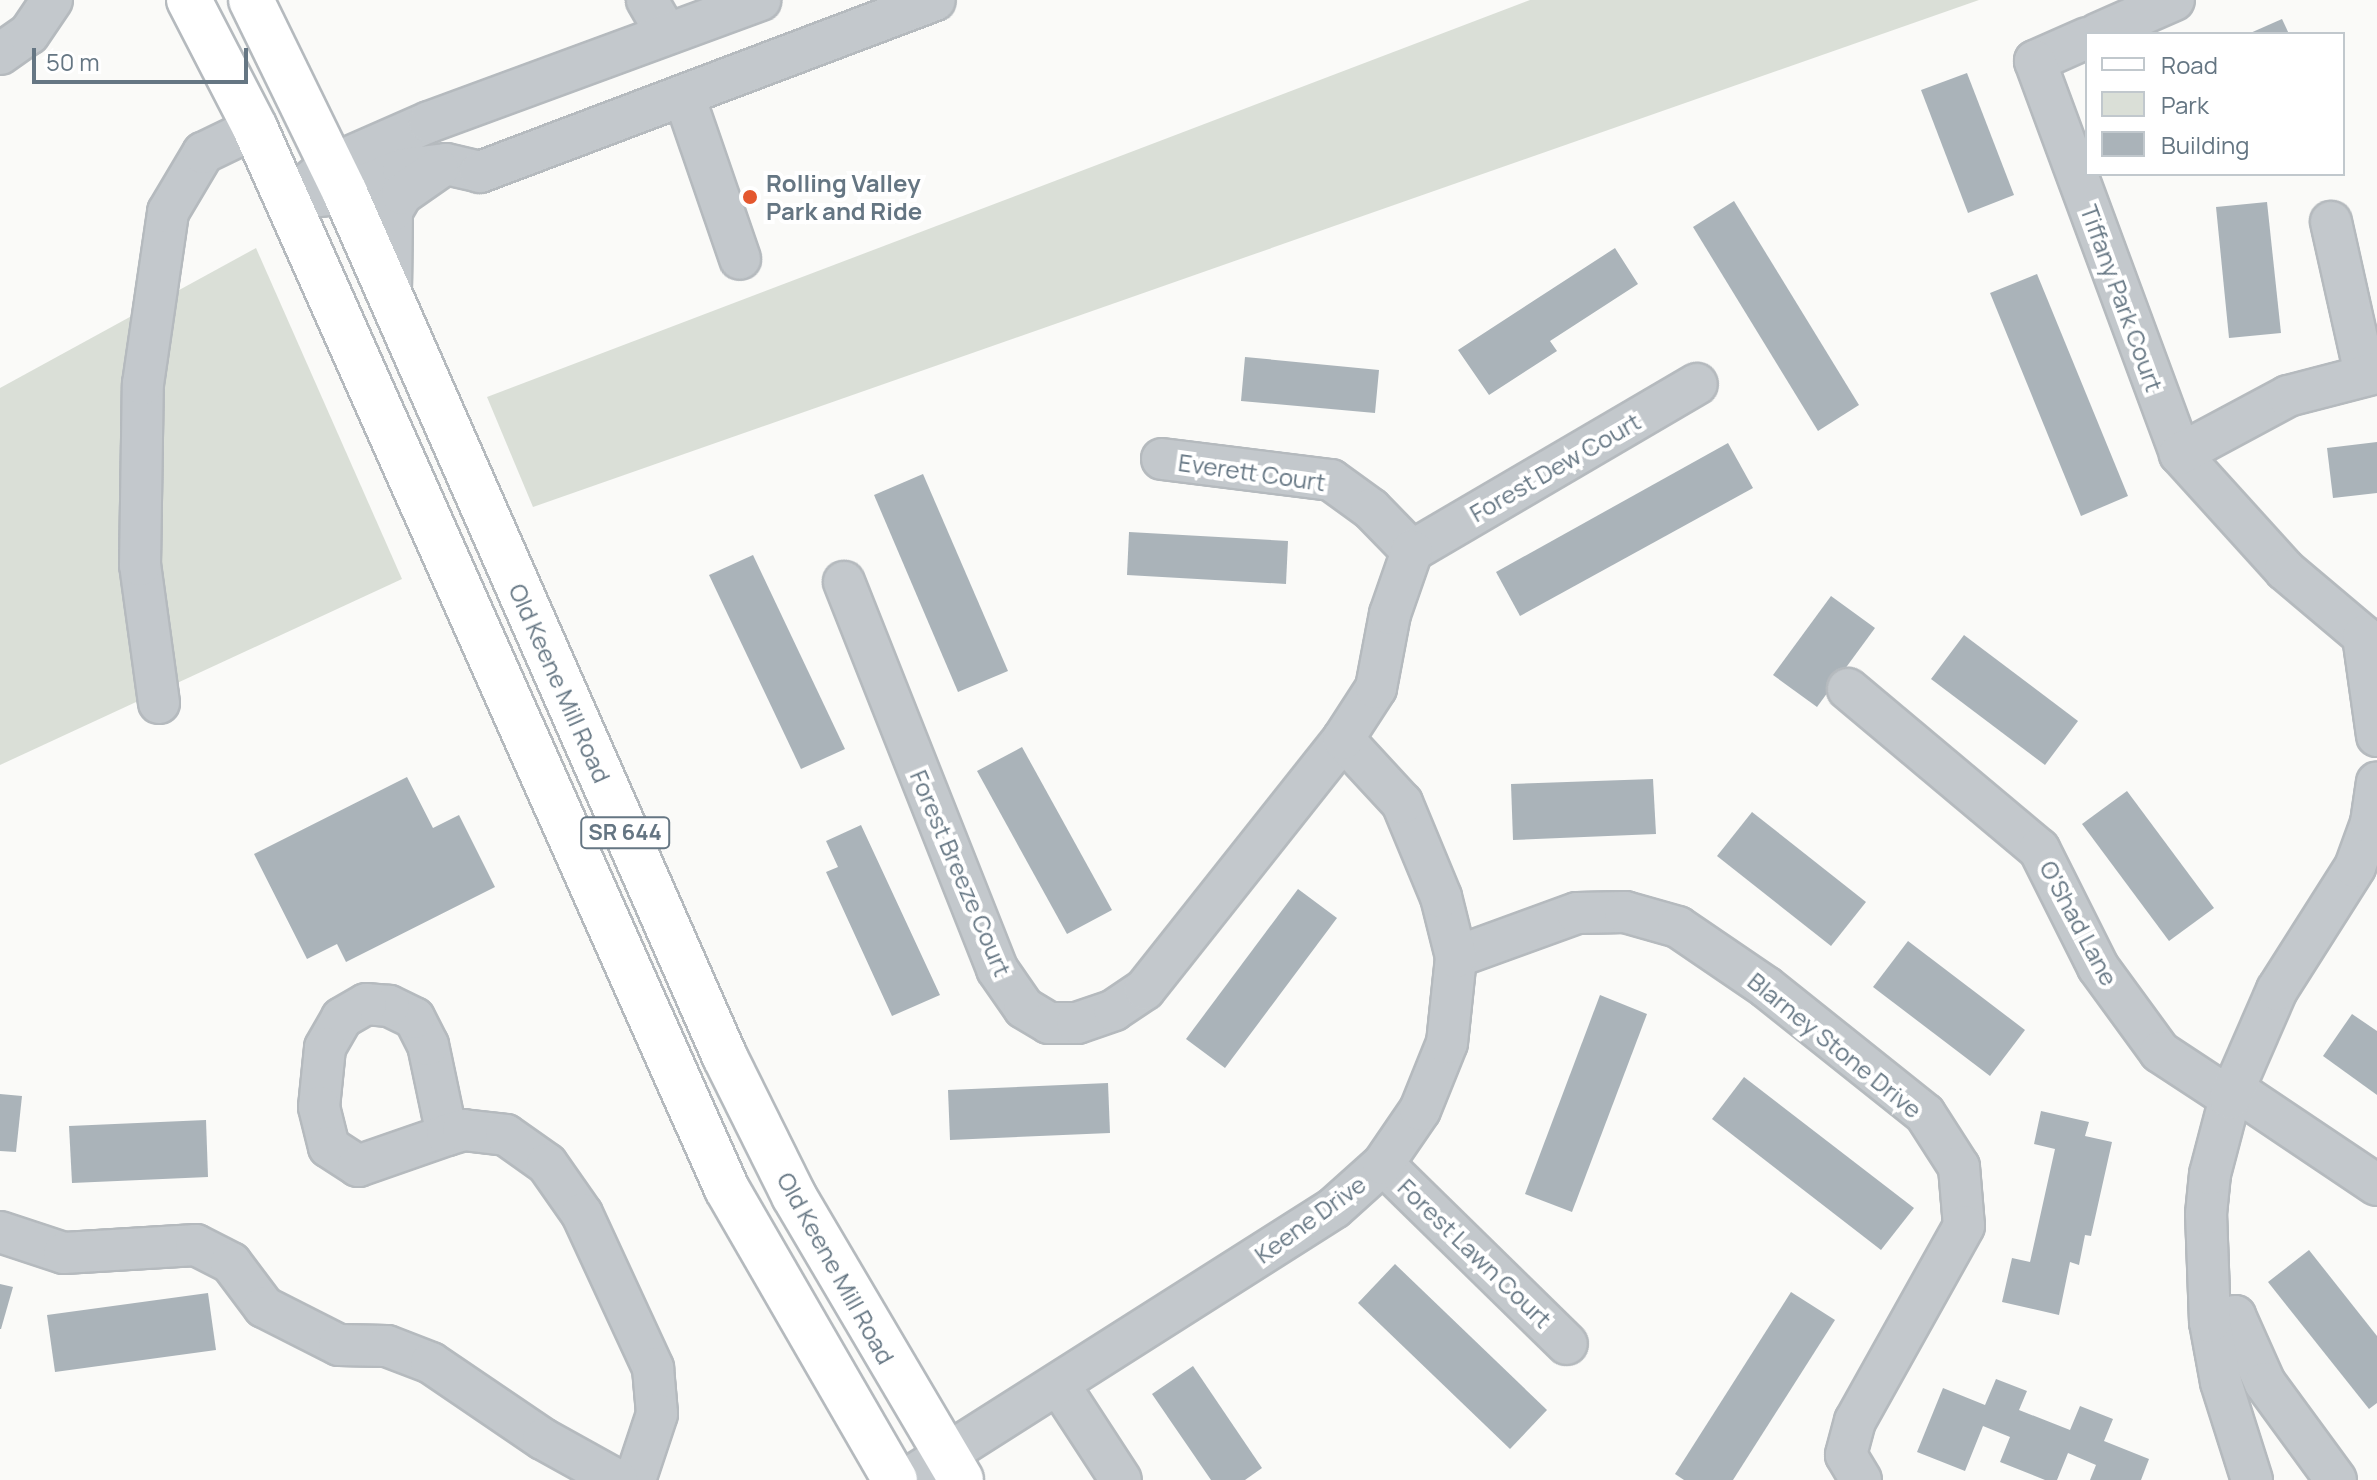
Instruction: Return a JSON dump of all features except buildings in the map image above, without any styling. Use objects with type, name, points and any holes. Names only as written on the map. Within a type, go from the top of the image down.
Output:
[{"type":"main road","name":"SR 644","points":[[189,0],[255,128],[727,1189],[895,1480]]},
{"type":"main road","name":"Old Keene Mill Road","points":[[251,0],[338,179],[725,1057],[794,1196],[952,1467]]},
{"type":"street","points":[[0,54],[29,34],[52,0]]},
{"type":"street","points":[[287,200],[338,179],[429,122],[657,17],[760,0]]},
{"type":"street","points":[[338,179],[446,164],[480,172],[935,0]]},
{"type":"street","points":[[2102,32],[2174,0]]},
{"type":"street","name":"Tiffany Park Court","points":[[2085,39],[2035,61],[2180,454],[2285,570],[2370,636]]},
{"type":"street","points":[[684,96],[740,259]]},
{"type":"street","points":[[159,703],[140,550],[143,384],[168,212],[203,153],[255,128]]},
{"type":"street","points":[[391,299],[392,211],[418,179],[446,164]]},
{"type":"street","points":[[2180,454],[2288,396],[2371,374],[2331,222]]},
{"type":"street","name":"Forest Dew Court","points":[[1412,551],[1697,384]]},
{"type":"street","name":"Everett Court","points":[[1162,459],[1331,480],[1371,509],[1412,551]]},
{"type":"street","points":[[1343,739],[1376,688],[1390,614],[1412,551]]},
{"type":"street","name":"Forest Breeze Court","points":[[844,582],[997,969],[1024,1008],[1049,1023],[1077,1023],[1114,1010],[1145,989],[1343,739]]},
{"type":"street","points":[[2370,636],[2377,736]]},
{"type":"street","name":"O'Shad Lane","points":[[1848,689],[2039,849],[2098,967],[2160,1052],[2377,1185]]},
{"type":"street","name":"Keene Drive","points":[[906,1480],[952,1467],[1059,1385],[1334,1208],[1383,1164],[1432,1087],[1452,1017],[1456,957],[1441,897],[1402,803],[1343,739]]},
{"type":"street","points":[[2252,1480],[2221,1382],[2210,1322],[2206,1214],[2232,1094],[2277,990],[2344,890],[2371,823],[2377,782]]},
{"type":"street","name":"Blarney Stone Drive","points":[[1456,957],[1577,913],[1625,912],[1678,927],[1766,987],[1925,1114],[1959,1167],[1964,1226],[1855,1421],[1846,1455],[1861,1480]]},
{"type":"street","points":[[447,1135],[463,1130],[506,1135],[547,1164],[582,1214],[653,1368],[657,1414],[635,1480]]},
{"type":"street","name":"Forest Lawn Court","points":[[1383,1164],[1567,1344]]},
{"type":"street","points":[[0,1232],[64,1253],[196,1245],[231,1263],[264,1307],[339,1345],[387,1346],[431,1363],[543,1439],[617,1480]]},
{"type":"street","points":[[2210,1322],[2235,1316],[2265,1383],[2336,1480]]},
{"type":"street","points":[[1059,1385],[1121,1480]]},
{"type":"green space","points":[[1530,0],[1979,0],[533,507],[487,397]]},
{"type":"green space","points":[[256,248],[402,579],[0,765],[0,388]]},
{"type":"place","name":"Rolling Valley Park and Ride","points":[[750,197]]}]
